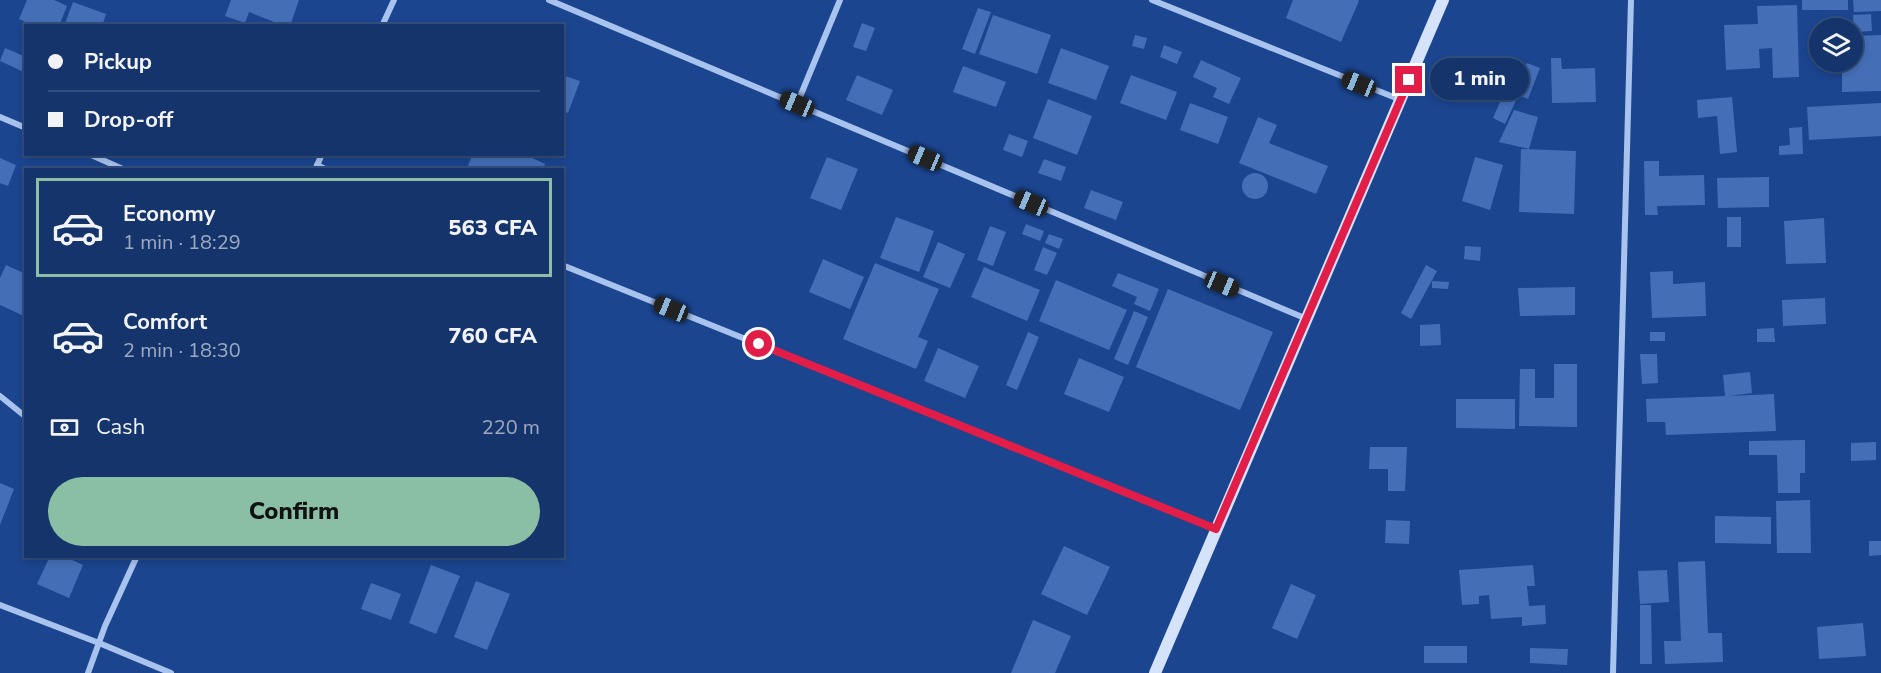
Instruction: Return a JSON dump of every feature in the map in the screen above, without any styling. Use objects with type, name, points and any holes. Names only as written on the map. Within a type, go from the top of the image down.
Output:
[{"type":"street","points":[[549,0],[1308,320]]},
{"type":"street","points":[[797,104],[840,0]]},
{"type":"street","points":[[1152,0],[1401,100]]},
{"type":"street","points":[[1155,673],[1443,0]]},
{"type":"street","points":[[1612,673],[1630,0]]},
{"type":"street","points":[[383,24],[391,1]]},
{"type":"street","points":[[0,117],[24,127]]},
{"type":"street","points":[[94,156],[120,168]]},
{"type":"street","points":[[564,266],[1216,529]]},
{"type":"street","points":[[0,396],[24,415]]},
{"type":"street","points":[[88,673],[136,558]]},
{"type":"street","points":[[0,605],[171,673]]},
{"type":"building","points":[[27,0],[54,0],[67,6],[60,24],[30,24],[19,19]]},
{"type":"building","points":[[231,0],[299,0],[291,24],[279,24],[249,12],[245,23],[225,16]]},
{"type":"building","points":[[1293,0],[1359,1],[1341,42],[1286,18]]},
{"type":"building","points":[[1802,0],[1848,0],[1848,10],[1802,10]]},
{"type":"building","points":[[1853,0],[1881,0],[1881,11],[1854,12]]},
{"type":"building","points":[[73,2],[106,14],[103,24],[65,24]]},
{"type":"building","points":[[1797,5],[1799,77],[1773,78],[1772,48],[1759,49],[1760,68],[1726,70],[1724,25],[1758,24],[1757,6]]},
{"type":"building","points":[[978,8],[991,12],[975,54],[962,49]]},
{"type":"building","points":[[1871,14],[1872,31],[1863,32],[1863,18],[1853,18],[1853,15]]},
{"type":"building","points":[[993,15],[1051,35],[1037,74],[979,54]]},
{"type":"building","points":[[862,23],[875,28],[866,51],[853,47]]},
{"type":"building","points":[[1135,35],[1147,38],[1144,49],[1132,46]]},
{"type":"building","points":[[1881,35],[1881,91],[1842,92],[1842,72],[1863,72],[1863,36]]},
{"type":"building","points":[[1164,45],[1182,52],[1177,64],[1160,57]]},
{"type":"building","points":[[5,48],[24,56],[24,72],[0,61]]},
{"type":"building","points":[[1061,48],[1109,66],[1096,100],[1048,83]]},
{"type":"building","points":[[1551,58],[1561,58],[1562,69],[1595,68],[1596,102],[1552,103]]},
{"type":"building","points":[[1201,60],[1241,78],[1229,104],[1213,97],[1217,88],[1193,77]]},
{"type":"building","points":[[1527,63],[1540,68],[1528,99],[1514,93]]},
{"type":"building","points":[[963,66],[1006,82],[996,107],[953,92]]},
{"type":"building","points":[[857,75],[893,90],[882,115],[846,100]]},
{"type":"building","points":[[1131,75],[1177,92],[1166,120],[1120,103]]},
{"type":"building","points":[[564,76],[580,81],[568,113],[564,112]]},
{"type":"building","points":[[1505,91],[1518,96],[1505,124],[1493,118]]},
{"type":"building","points":[[1732,97],[1737,152],[1720,154],[1717,116],[1698,118],[1697,100]]},
{"type":"building","points":[[1048,99],[1092,116],[1077,155],[1033,138]]},
{"type":"building","points":[[1190,103],[1228,117],[1218,144],[1180,130]]},
{"type":"building","points":[[1881,103],[1881,136],[1809,140],[1807,107]]},
{"type":"building","points":[[1514,110],[1538,117],[1529,149],[1499,142]]},
{"type":"building","points":[[1258,117],[1277,125],[1269,143],[1328,166],[1316,194],[1239,163]]},
{"type":"building","points":[[1802,127],[1803,154],[1779,155],[1779,146],[1790,145],[1789,128]]},
{"type":"building","points":[[1009,134],[1028,141],[1022,157],[1003,150]]},
{"type":"building","points":[[1521,149],[1576,151],[1574,214],[1519,212]]},
{"type":"building","points":[[472,156],[528,156],[545,164],[544,168],[467,168]]},
{"type":"building","points":[[827,157],[858,169],[841,210],[810,198]]},
{"type":"building","points":[[1475,157],[1503,165],[1490,210],[1462,201]]},
{"type":"building","points":[[0,158],[16,165],[8,186],[0,183]]},
{"type":"building","points":[[1044,159],[1066,167],[1061,181],[1038,173]]},
{"type":"building","points":[[1644,161],[1659,161],[1659,176],[1704,175],[1705,205],[1657,206],[1658,215],[1645,215]]},
{"type":"building","points":[[1255,173],[1264,177],[1268,186],[1264,195],[1255,199],[1246,195],[1242,186],[1246,177]]},
{"type":"building","points":[[1769,177],[1769,207],[1718,208],[1717,178]]},
{"type":"building","points":[[1091,190],[1123,202],[1116,220],[1084,208]]},
{"type":"building","points":[[896,217],[934,231],[919,272],[880,258]]},
{"type":"building","points":[[1727,217],[1741,217],[1741,247],[1727,247]]},
{"type":"building","points":[[1824,218],[1826,263],[1786,264],[1784,221]]},
{"type":"building","points":[[1026,224],[1044,231],[1040,241],[1022,234]]},
{"type":"building","points":[[990,226],[1006,232],[993,266],[977,260]]},
{"type":"building","points":[[1049,234],[1063,239],[1059,249],[1045,243]]},
{"type":"building","points":[[938,242],[965,254],[950,288],[923,277]]},
{"type":"building","points":[[1465,246],[1481,247],[1480,261],[1464,259]]},
{"type":"building","points":[[1043,247],[1057,253],[1047,275],[1034,270]]},
{"type":"building","points":[[823,259],[864,277],[850,309],[809,292]]},
{"type":"building","points":[[875,263],[939,289],[918,337],[928,341],[916,369],[843,339]]},
{"type":"building","points":[[6,265],[24,273],[24,316],[0,305],[0,278]]},
{"type":"building","points":[[1426,265],[1437,271],[1411,319],[1401,313]]},
{"type":"building","points":[[984,267],[1040,290],[1027,321],[971,297]]},
{"type":"building","points":[[1673,271],[1673,284],[1705,282],[1706,316],[1652,318],[1650,272]]},
{"type":"building","points":[[1118,273],[1159,289],[1150,311],[1134,304],[1137,297],[1112,286]]},
{"type":"building","points":[[1056,280],[1127,310],[1109,350],[1039,321]]},
{"type":"building","points":[[1432,281],[1449,282],[1448,289],[1432,288]]},
{"type":"building","points":[[1575,287],[1575,315],[1520,316],[1518,288]]},
{"type":"building","points":[[1168,289],[1273,332],[1240,410],[1136,367]]},
{"type":"building","points":[[1825,298],[1826,324],[1783,326],[1782,300]]},
{"type":"building","points":[[1134,311],[1148,317],[1128,365],[1114,359]]},
{"type":"building","points":[[1440,324],[1441,345],[1420,346],[1420,325]]},
{"type":"building","points":[[1774,328],[1775,342],[1757,342],[1757,329]]},
{"type":"building","points":[[1028,332],[1039,337],[1017,390],[1006,385]]},
{"type":"building","points":[[1650,332],[1665,332],[1665,341],[1650,341]]},
{"type":"building","points":[[938,348],[979,366],[965,398],[924,381]]},
{"type":"building","points":[[1640,354],[1657,354],[1658,383],[1642,384]]},
{"type":"building","points":[[1079,358],[1124,377],[1109,412],[1064,394]]},
{"type":"building","points":[[1554,364],[1577,364],[1577,427],[1519,426],[1520,369],[1535,369],[1535,398],[1554,398]]},
{"type":"building","points":[[1750,372],[1752,393],[1729,396],[1774,394],[1776,431],[1666,435],[1665,422],[1647,422],[1646,399],[1725,396],[1723,375]]},
{"type":"building","points":[[1456,399],[1515,399],[1515,429],[1456,428]]},
{"type":"building","points":[[1805,440],[1805,473],[1800,473],[1800,493],[1778,493],[1777,455],[1749,455],[1749,441]]},
{"type":"building","points":[[1876,442],[1876,460],[1851,461],[1851,443]]},
{"type":"building","points":[[1370,447],[1407,447],[1405,491],[1388,491],[1388,469],[1369,469]]},
{"type":"building","points":[[0,483],[14,489],[0,525]]},
{"type":"building","points":[[1810,500],[1811,553],[1777,553],[1776,501]]},
{"type":"building","points":[[1715,516],[1771,517],[1771,544],[1715,543]]},
{"type":"building","points":[[1386,520],[1410,521],[1409,544],[1385,543]]},
{"type":"building","points":[[1869,541],[1881,541],[1881,555],[1869,556]]},
{"type":"building","points":[[1064,546],[1110,567],[1087,615],[1041,594]]},
{"type":"building","points":[[49,558],[68,558],[83,565],[69,598],[37,584]]},
{"type":"building","points":[[1705,561],[1708,633],[1722,633],[1723,662],[1665,664],[1664,641],[1681,641],[1678,562]]},
{"type":"building","points":[[431,565],[460,576],[436,634],[409,623]]},
{"type":"building","points":[[1533,565],[1535,586],[1527,586],[1529,606],[1545,605],[1546,624],[1522,626],[1522,617],[1491,619],[1489,595],[1479,596],[1479,604],[1462,605],[1459,570]]},
{"type":"building","points":[[1667,570],[1669,602],[1640,604],[1638,571]]},
{"type":"building","points":[[476,581],[510,594],[487,650],[454,637]]},
{"type":"building","points":[[371,583],[401,594],[391,620],[361,609]]},
{"type":"building","points":[[1291,584],[1316,595],[1297,639],[1272,628]]},
{"type":"building","points":[[1640,605],[1651,605],[1652,664],[1640,664]]},
{"type":"building","points":[[1033,620],[1071,636],[1055,673],[1011,673]]},
{"type":"building","points":[[1863,623],[1866,656],[1819,659],[1817,627]]},
{"type":"building","points":[[1424,646],[1467,646],[1467,663],[1424,663]]},
{"type":"building","points":[[1530,648],[1568,649],[1567,665],[1530,663]]},
{"type":"route","points":[[759,344],[1216,529],[1409,80]]}]
